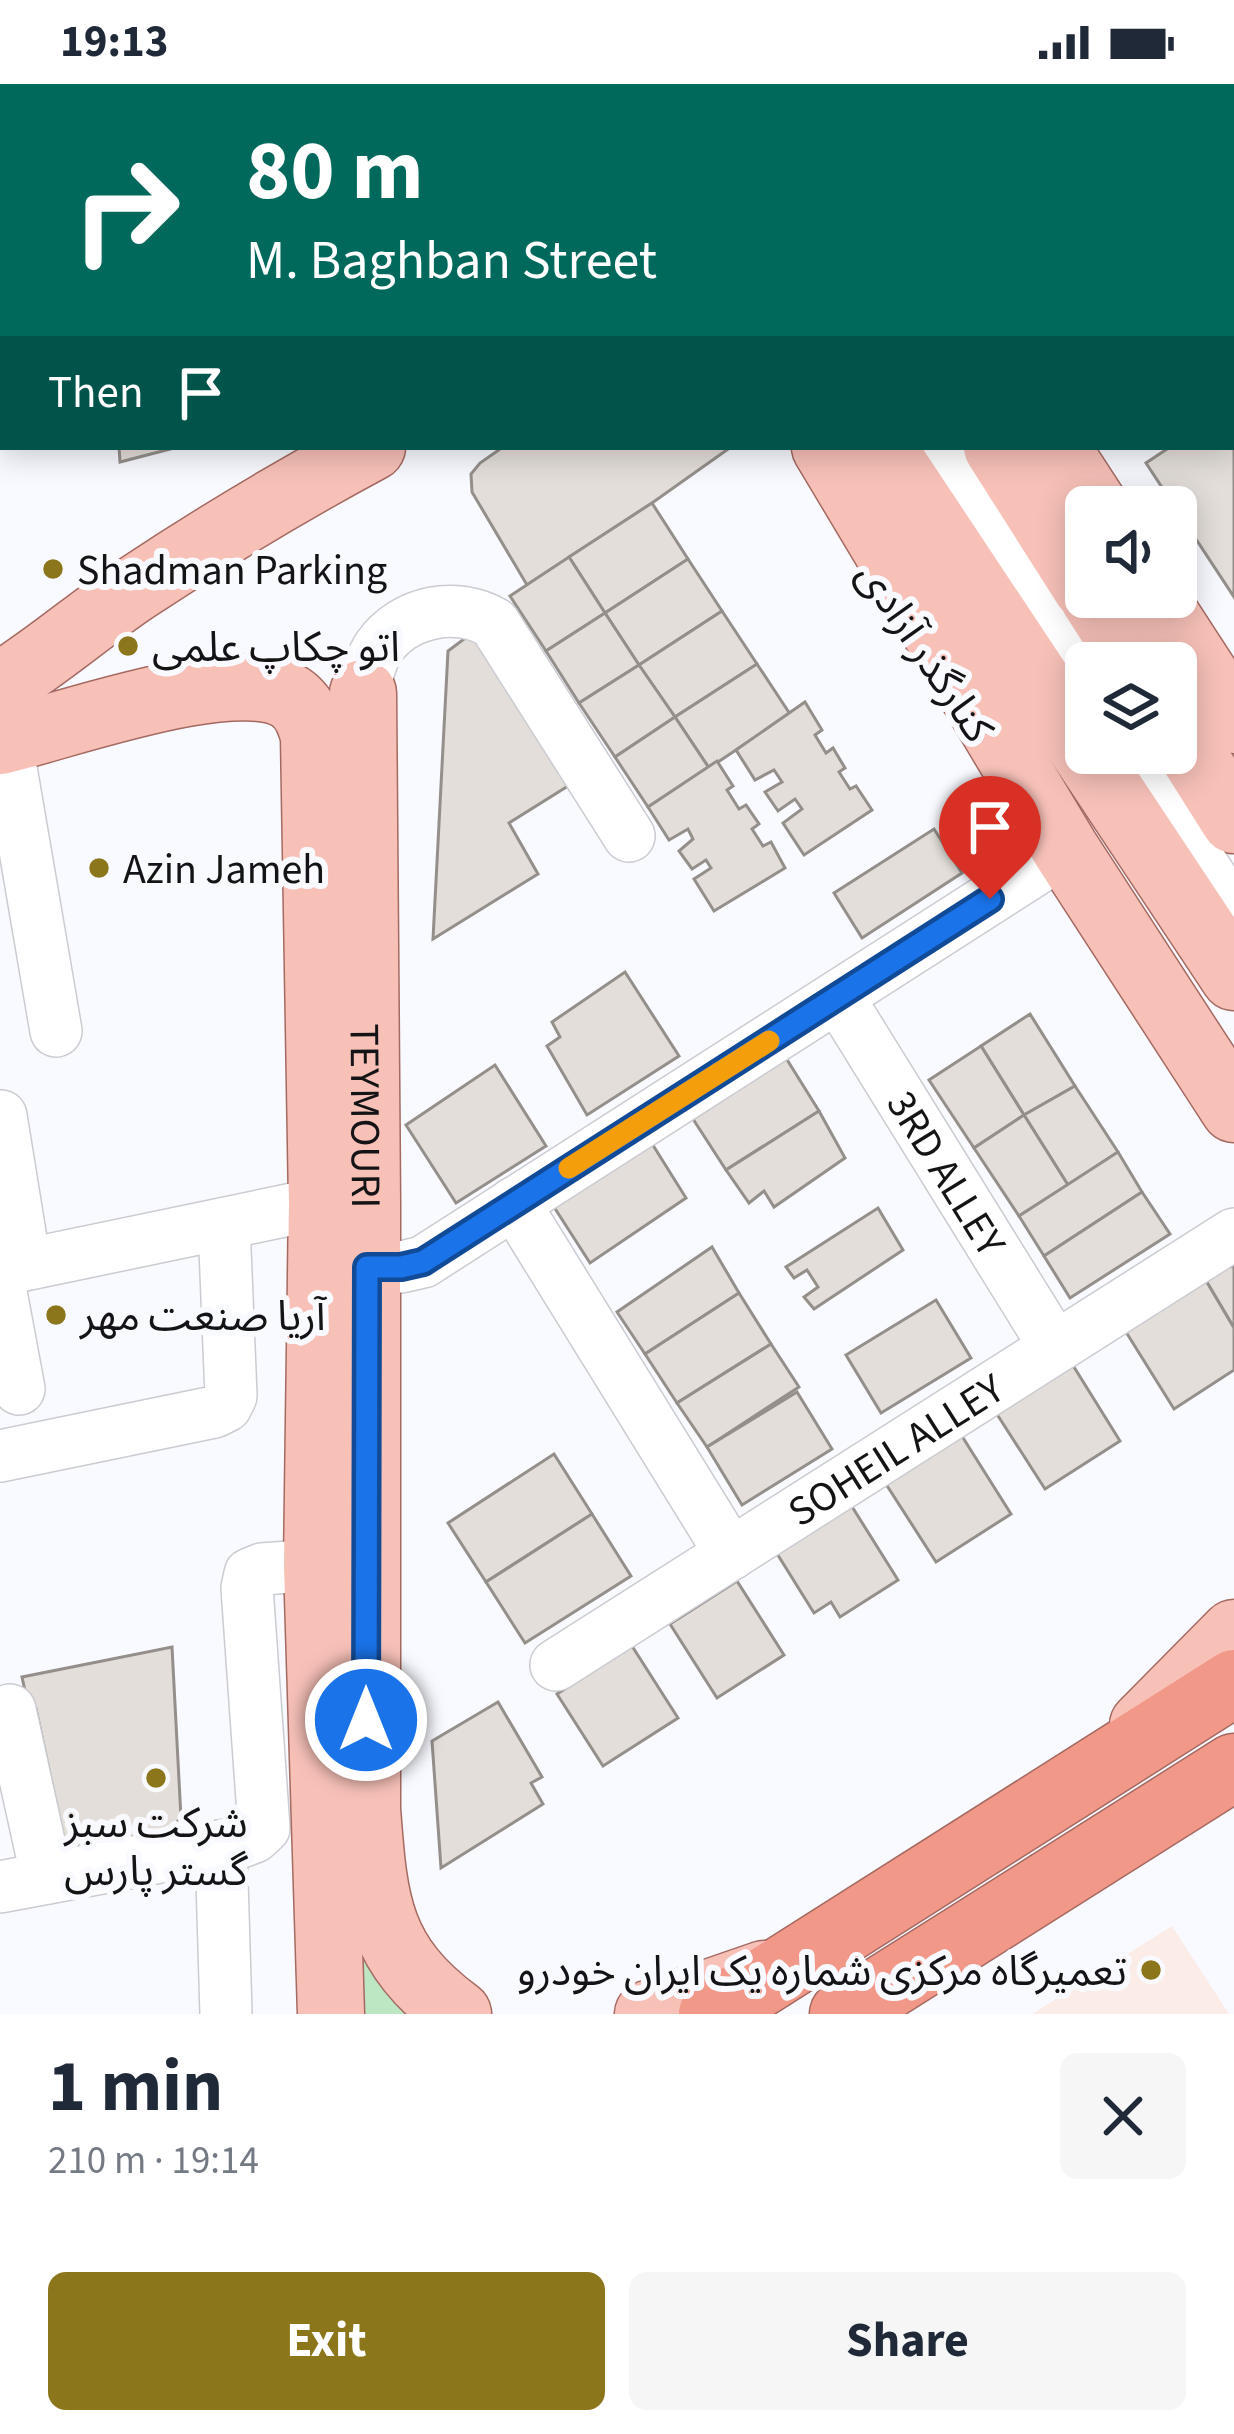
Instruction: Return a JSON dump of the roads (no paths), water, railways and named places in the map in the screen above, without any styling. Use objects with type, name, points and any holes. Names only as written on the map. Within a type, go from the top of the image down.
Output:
[{"type":"highway","points":[[712,2014],[1234,1683]]},
{"type":"highway","points":[[843,2014],[1234,1767]]},
{"type":"main road","points":[[285,494],[336,450]]},
{"type":"main road","points":[[2,722],[130,592],[285,494],[366,450]]},
{"type":"main road","name":"کنارگذر آزادی","points":[[795,450],[953,696],[1066,850]]},
{"type":"main road","name":"کنارگذر آزادی","points":[[827,450],[1066,850],[1234,1108]]},
{"type":"main road","points":[[884,450],[1234,977]]},
{"type":"main road","points":[[1000,450],[1065,553]]},
{"type":"main road","points":[[1058,450],[1081,486]]},
{"type":"main road","points":[[1168,618],[1234,720]]},
{"type":"main road","points":[[2,722],[222,689],[256,688],[332,700]]},
{"type":"main road","name":"TEYMOURI","points":[[332,700],[370,1234],[367,1809],[374,1894],[383,1924],[414,1975],[458,2014]]},
{"type":"main road","points":[[1197,761],[1234,820]]},
{"type":"main road","name":"TEYMOURI","points":[[331,2014],[317,1564],[370,1234]]},
{"type":"main road","points":[[1106,1762],[1234,1634]]},
{"type":"main road","points":[[648,2014],[790,1965]]},
{"type":"street","points":[[936,450],[1065,650]]},
{"type":"street","points":[[964,450],[1086,642]]},
{"type":"street","points":[[332,700],[378,648],[414,618],[447,611],[481,615],[494,622],[629,836]]},
{"type":"street","points":[[2,722],[56,1031]]},
{"type":"street","points":[[1144,774],[1234,914]]},
{"type":"street","points":[[1170,774],[1234,874]]},
{"type":"street","points":[[8,1274],[224,1224],[370,1234],[514,1203],[1066,850]]},
{"type":"street","name":"3RD ALLEY","points":[[838,997],[1055,1347]]},
{"type":"street","points":[[1,1116],[8,1274],[20,1389]]},
{"type":"street","points":[[514,1203],[731,1554]]},
{"type":"street","points":[[0,1456],[226,1406],[231,1396],[224,1224]]},
{"type":"street","name":"SOHEIL ALLEY","points":[[556,1665],[1234,1234]]},
{"type":"street","points":[[10,1710],[23,1883],[243,1837],[265,1814],[247,1588],[250,1574],[317,1564]]},
{"type":"street","points":[[226,2014],[243,1837]]},
{"type":"place","name":"Shadman Parking","points":[[53,569]]},
{"type":"place","name":"اتو چکاپ علمی","points":[[128,646]]},
{"type":"place","name":"Azin Jameh","points":[[99,868]]},
{"type":"place","name":"آریا صنعت مهر","points":[[56,1315]]},
{"type":"place","name":"شرکت سبز گستر پارس","points":[[156,1778]]},
{"type":"place","name":"تعمیرگاه مرکزی شماره یک ایران خودرو","points":[[1151,1970]]}]
